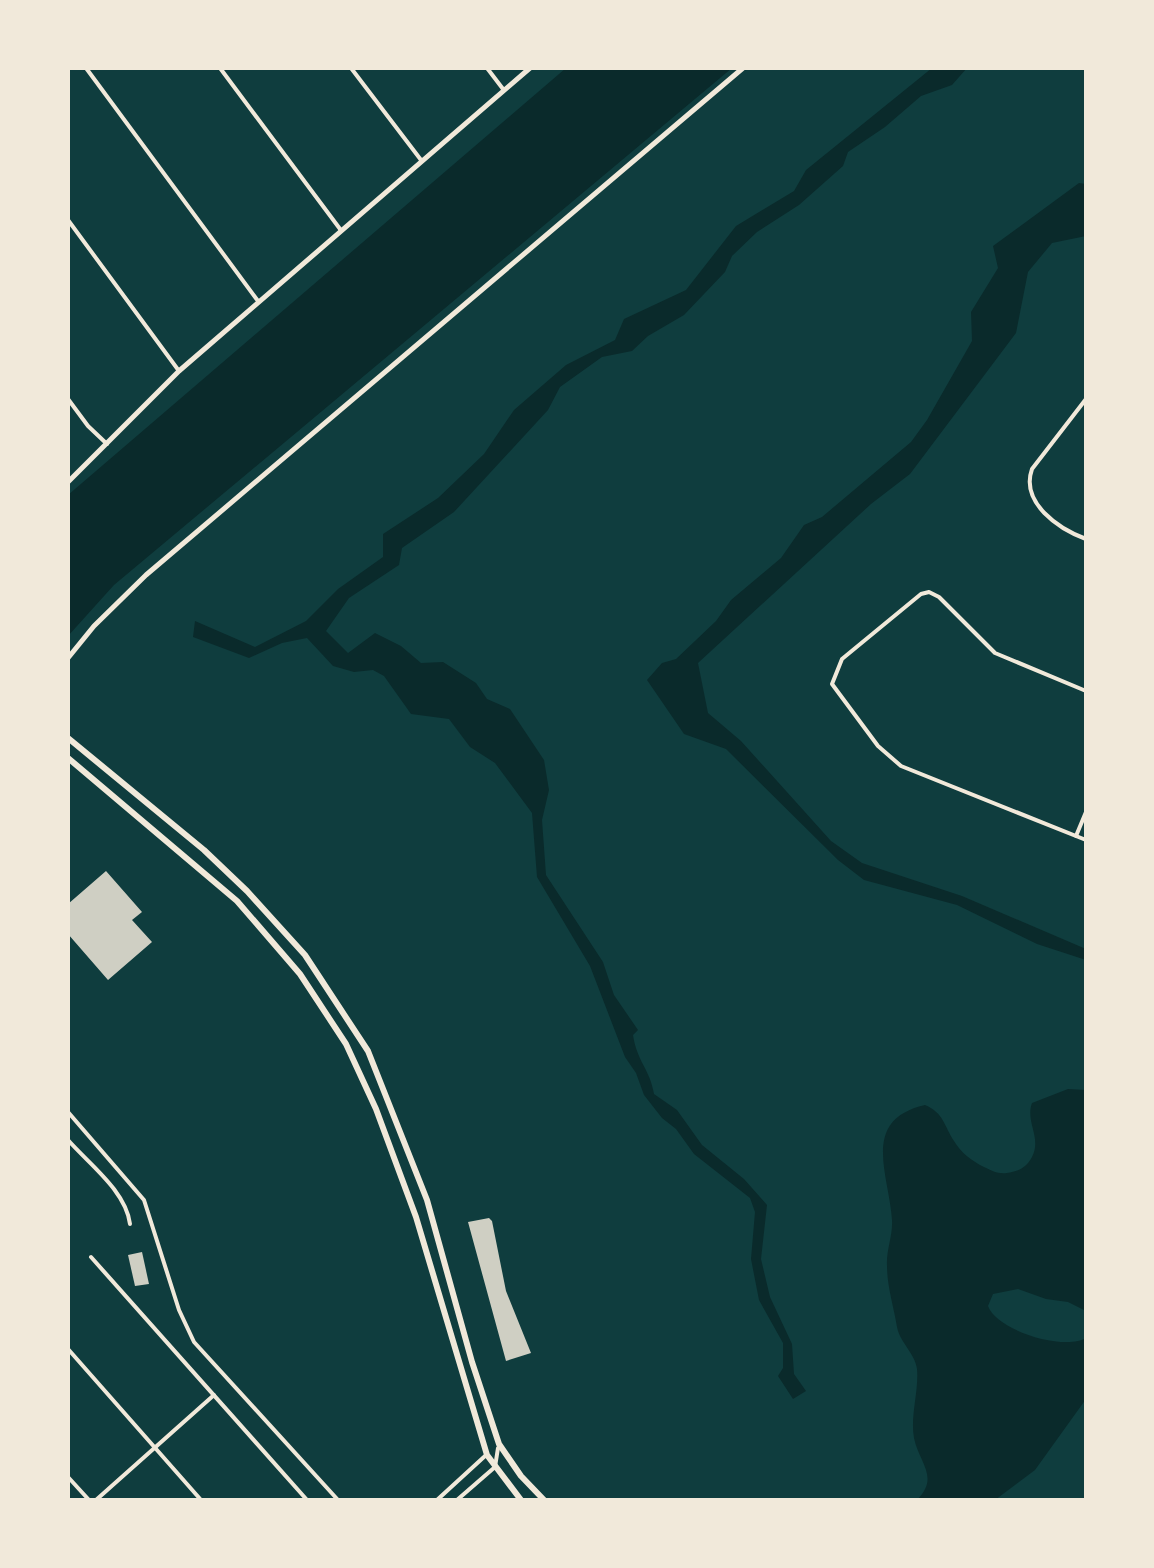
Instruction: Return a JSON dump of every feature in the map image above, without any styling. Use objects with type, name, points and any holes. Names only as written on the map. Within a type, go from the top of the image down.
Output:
[{"type":"main road","points":[[68,738],[213,859],[306,954],[368,1051],[426,1200],[499,1444],[520,1476],[544,1500]]},
{"type":"main road","points":[[68,758],[203,871],[268,934],[346,1044],[376,1110],[416,1217],[487,1454],[521,1500]]},
{"type":"main road","points":[[203,871],[213,859]]},
{"type":"street","points":[[86,68],[258,301]]},
{"type":"street","points":[[220,68],[340,229]]},
{"type":"street","points":[[352,68],[421,160]]},
{"type":"street","points":[[487,68],[503,89]]},
{"type":"street","points":[[68,482],[179,371],[530,68]]},
{"type":"street","points":[[68,658],[146,575],[743,68]]},
{"type":"street","points":[[68,220],[179,371]]},
{"type":"street","points":[[68,398],[88,426],[108,444]]},
{"type":"street","points":[[1086,399],[1029,478],[1031,498],[1065,531],[1086,539]]},
{"type":"street","points":[[1086,691],[995,653],[939,597],[929,592],[921,594],[842,659],[832,684],[878,746],[901,766],[1086,840]]},
{"type":"street","points":[[1076,836],[1086,812]]},
{"type":"street","points":[[68,1112],[144,1200],[179,1310],[194,1342],[338,1500]]},
{"type":"street","points":[[68,1140],[119,1196],[130,1224]]},
{"type":"street","points":[[91,1256],[307,1500]]},
{"type":"street","points":[[68,1349],[201,1500]]},
{"type":"street","points":[[68,1477],[92,1500],[214,1395]]},
{"type":"street","points":[[456,1500],[495,1467],[499,1444]]},
{"type":"street","points":[[437,1500],[487,1454]]},
{"type":"water","points":[[566,68],[732,68],[114,585],[68,636],[68,495]]},
{"type":"water","points":[[932,68],[967,68],[952,85],[921,96],[848,152],[843,166],[732,256],[725,272],[684,315],[648,336],[632,351],[602,357],[560,387],[548,410],[454,512],[402,548],[399,565],[349,598],[326,631],[348,653],[375,633],[401,646],[421,663],[443,662],[476,683],[487,699],[510,709],[544,760],[549,790],[542,820],[546,875],[603,962],[614,995],[638,1030],[633,1035],[635,1044],[654,1094],[677,1110],[702,1145],[744,1179],[767,1205],[761,1259],[770,1297],[792,1344],[794,1374],[806,1391],[793,1399],[778,1376],[783,1368],[783,1343],[759,1300],[751,1259],[755,1212],[750,1198],[694,1154],[644,1095],[590,966],[537,877],[532,813],[495,763],[470,747],[449,719],[411,714],[384,676],[373,670],[354,672],[333,666],[307,638],[282,643],[249,658],[193,637],[195,621],[255,647],[306,621],[338,589],[383,557],[383,534],[438,498],[484,454],[514,410],[566,365],[615,340],[624,319],[686,290],[736,226],[794,191],[806,170]]},
{"type":"water","points":[[1079,183],[1086,184],[1086,236],[1052,243],[1028,272],[1016,333],[910,474],[871,504],[698,663],[708,713],[741,741],[831,841],[862,863],[962,896],[1086,949],[1086,960],[1037,944],[957,905],[864,880],[838,860],[726,749],[684,734],[647,680],[662,663],[676,659],[716,621],[731,600],[781,558],[804,525],[822,517],[911,442],[972,341],[971,312],[998,268],[993,246]]},
{"type":"water","points":[[1068,1089],[1086,1090],[1086,1311],[1068,1302],[1018,1289],[993,1294],[988,1306],[1017,1331],[1063,1342],[1086,1338],[1086,1399],[1035,1470],[995,1500],[917,1500],[924,1492],[927,1477],[913,1430],[917,1369],[899,1333],[888,1281],[892,1220],[884,1167],[885,1136],[905,1112],[925,1105],[940,1116],[957,1145],[971,1159],[998,1173],[1015,1171],[1027,1164],[1035,1150],[1032,1103]]},
{"type":"building","points":[[106,871],[142,912],[132,920],[152,942],[108,980],[68,934],[68,904]]},
{"type":"building","points":[[489,1218],[506,1291],[531,1353],[506,1361],[468,1222]]},
{"type":"building","points":[[142,1252],[149,1284],[135,1286],[128,1255]]}]
